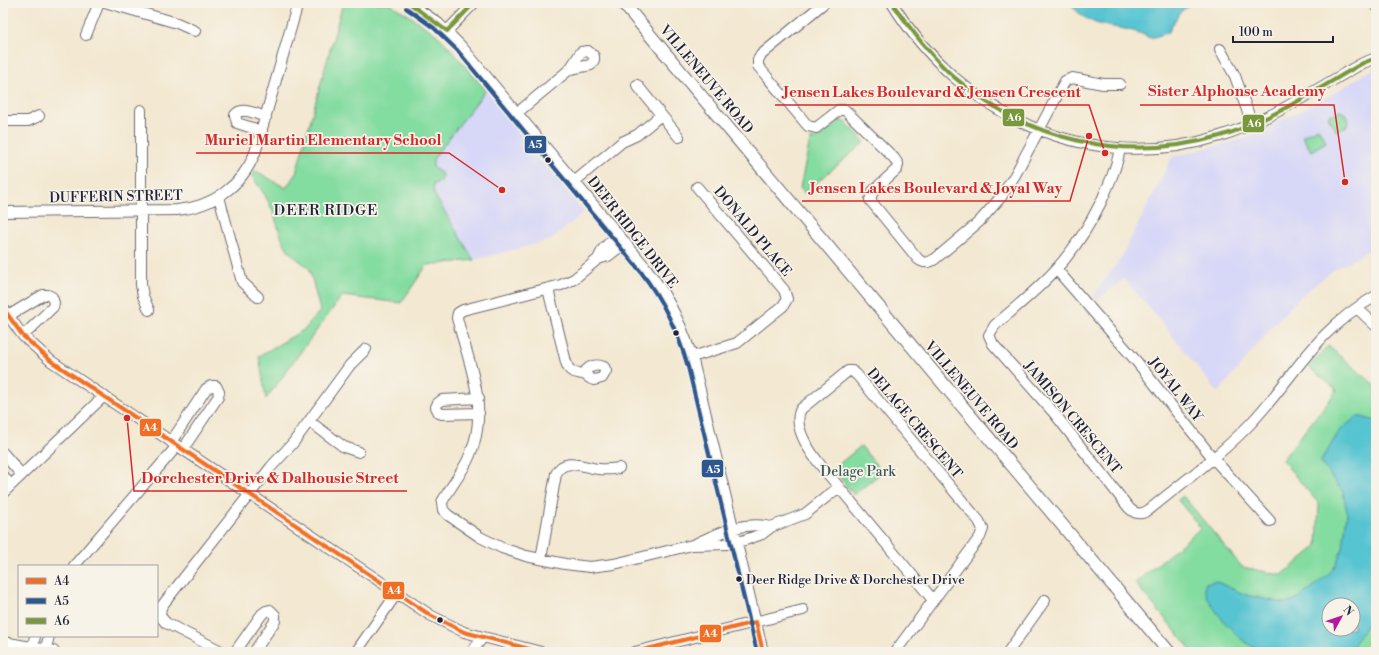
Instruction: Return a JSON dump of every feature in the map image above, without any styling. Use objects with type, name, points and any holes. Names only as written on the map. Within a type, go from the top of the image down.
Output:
[{"type":"main road","name":"VILLENEUVE ROAD","points":[[623,3],[1165,648]]},
{"type":"main road","name":"VILLENEUVE ROAD","points":[[631,3],[699,85],[753,157]]},
{"type":"main road","points":[[3,643],[34,645],[48,651]]},
{"type":"street","points":[[86,35],[99,3]]},
{"type":"street","points":[[108,3],[177,23],[195,31]]},
{"type":"street","name":"DUFFERIN STREET","points":[[3,212],[190,209],[219,197],[234,185],[247,170],[262,131],[298,3]]},
{"type":"street","name":"DEER RIDGE DRIVE","points":[[409,3],[447,31],[626,243],[667,298],[683,330],[692,357],[763,652]]},
{"type":"street","points":[[447,31],[474,3]]},
{"type":"street","points":[[824,3],[762,55],[758,60],[758,66],[808,126],[813,128],[818,127],[839,110],[845,110],[894,158],[898,164],[897,169],[873,191],[870,200],[920,261],[926,263],[932,261],[988,214],[1012,180],[1061,85],[1068,79],[1076,78],[1103,84],[1120,84]]},
{"type":"street","points":[[892,3],[917,40],[949,74],[974,94],[999,110],[1038,129],[1076,141],[1120,148],[1160,147],[1214,138],[1252,124],[1363,63],[1376,58]]},
{"type":"street","points":[[1220,49],[1235,76],[1252,124]]},
{"type":"street","points":[[1363,63],[1376,49]]},
{"type":"street","points":[[517,113],[570,69]]},
{"type":"street","points":[[637,85],[679,137]]},
{"type":"street","points":[[141,110],[141,290],[150,310]]},
{"type":"street","points":[[262,131],[239,124],[235,121],[235,115],[238,111],[244,110],[266,117]]},
{"type":"street","points":[[574,182],[624,140],[637,135],[661,115]]},
{"type":"street","points":[[3,121],[28,121],[39,116]]},
{"type":"street","points":[[1057,270],[1078,243],[1094,215],[1114,173],[1120,148]]},
{"type":"street","name":"DONALD PLACE","points":[[692,357],[737,343],[783,306],[787,299],[784,290],[697,187]]},
{"type":"street","points":[[219,197],[242,282],[258,297]]},
{"type":"street","points":[[598,259],[603,249],[618,234]]},
{"type":"street","points":[[626,243],[608,256],[598,259],[574,278],[548,289],[463,310],[458,313],[457,318],[476,381],[479,398],[479,413],[476,437],[470,454],[442,502],[441,507],[448,515],[491,543],[516,553],[578,566],[596,566],[614,564],[692,546],[737,542],[762,534],[771,527],[805,514],[839,487]]},
{"type":"street","name":"JAMISON CRESCENT","points":[[1057,270],[995,325],[990,332],[990,338],[993,344],[1059,419],[1129,508],[1138,514],[1145,513],[1212,457]]},
{"type":"street","name":"JOYAL WAY","points":[[1057,270],[1137,362],[1212,457],[1270,521]]},
{"type":"street","points":[[548,289],[567,367],[574,373],[583,374]]},
{"type":"street","points":[[24,336],[53,306],[54,303],[52,297],[48,295],[43,296],[6,312],[24,336],[48,358],[177,446],[447,625],[482,638],[542,652]]},
{"type":"street","points":[[1212,457],[1252,422],[1323,335],[1357,308],[1376,296]]},
{"type":"street","points":[[1357,308],[1376,326]]},
{"type":"street","points":[[223,652],[166,623],[159,612],[350,365],[366,349]]},
{"type":"street","name":"DELAGE CRESCENT","points":[[895,652],[982,534],[983,527],[857,375],[850,370],[843,373],[804,406],[798,416],[801,430],[809,448],[839,487],[933,600]]},
{"type":"street","points":[[75,565],[177,446],[218,397],[219,390],[216,386],[211,386],[206,389],[177,446]]},
{"type":"street","points":[[3,493],[21,474],[104,396]]},
{"type":"street","points":[[479,398],[442,400],[439,401],[436,407],[439,413],[442,414],[479,413]]},
{"type":"street","points":[[308,421],[344,447],[359,452]]},
{"type":"street","points":[[3,453],[21,474]]},
{"type":"street","points":[[541,559],[556,474],[560,467],[569,464],[598,469],[619,468]]},
{"type":"street","points":[[3,476],[11,485]]},
{"type":"street","points":[[692,546],[733,528],[760,525],[771,527]]},
{"type":"street","points":[[356,652],[397,593]]},
{"type":"street","points":[[1008,652],[1045,600]]},
{"type":"street","points":[[235,652],[262,614],[270,610],[275,615],[274,624],[254,652]]},
{"type":"street","points":[[635,652],[645,651],[803,610]]},
{"type":"street","points":[[48,651],[49,637]]},
{"type":"street","points":[[472,652],[482,638]]},
{"type":"shaded area","points":[[1376,67],[1376,246],[1335,269],[1302,295],[1277,321],[1218,393],[1159,319],[1124,279],[1097,300],[1093,296],[1122,256],[1172,157],[1247,138],[1334,93]]},
{"type":"shaded area","points":[[486,90],[584,212],[551,240],[474,260],[434,194],[433,159]]},
{"type":"green space","points":[[343,3],[388,3],[407,14],[437,35],[486,90],[433,159],[433,167],[442,174],[441,182],[433,183],[434,194],[474,260],[427,265],[401,303],[342,296],[266,399],[259,356],[305,329],[320,311],[309,267],[298,260],[286,246],[267,199],[252,176],[256,171],[286,188],[296,173]]},
{"type":"green space","points":[[1340,111],[1345,113],[1349,120],[1347,126],[1336,131],[1328,116]]},
{"type":"green space","points":[[840,120],[847,123],[865,142],[804,193],[800,188],[810,140],[819,138]]},
{"type":"green space","points":[[1318,128],[1326,142],[1311,151],[1302,136]]},
{"type":"green space","points":[[1328,346],[1376,386],[1376,652],[1193,652],[1135,583],[1201,528],[1178,500],[1183,496],[1242,567],[1282,575],[1317,546],[1319,504],[1282,460],[1337,390],[1309,367]]},
{"type":"green space","name":"Delage Park","points":[[861,446],[882,472],[854,495],[833,469]]},
{"type":"water","points":[[1070,3],[1192,3],[1179,13],[1168,33],[1150,38],[1139,33],[1098,24],[1088,20]]},
{"type":"water","points":[[1358,416],[1376,421],[1376,611],[1361,634],[1361,597],[1321,597],[1321,637],[1359,637],[1349,652],[1269,652],[1258,649],[1242,639],[1222,619],[1210,603],[1204,588],[1206,583],[1215,581],[1246,595],[1284,603],[1293,601],[1307,592],[1329,574],[1335,566],[1343,548],[1347,513],[1343,492],[1323,466],[1321,461],[1340,430]]},
{"type":"transit line","name":"A6","points":[[409,3],[447,31],[474,3]]},
{"type":"transit line","name":"A6","points":[[892,3],[921,42],[945,69],[983,99],[1014,117],[1046,131],[1080,141],[1114,146],[1149,147],[1185,144],[1239,130],[1276,113],[1363,63],[1376,58]]},
{"type":"transit line","name":"A5","points":[[406,8],[434,28],[457,50],[641,272],[669,317],[680,341],[688,367],[757,652]]},
{"type":"transit line","name":"A4","points":[[3,308],[23,336],[51,361],[430,615],[464,632],[541,652]]},
{"type":"transit line","name":"A4","points":[[635,652],[756,622],[763,652]]},
{"type":"place","name":"Jensen Lakes Boulevard & Joyal Way","points":[[1089,136]]},
{"type":"place","name":"Jensen Lakes Boulevard & Jensen Crescent","points":[[1105,153]]},
{"type":"place","name":"Sister Alphonse Academy","points":[[1345,182]]},
{"type":"place","name":"Muriel Martin Elementary School","points":[[502,190]]},
{"type":"place","name":"Dorchester Drive & Dalhousie Street","points":[[127,418]]},
{"type":"place","name":"Deer Ridge Drive & Dorchester Drive","points":[[739,579]]},
{"type":"district","name":"DEER RIDGE","points":[[326,210]]}]
